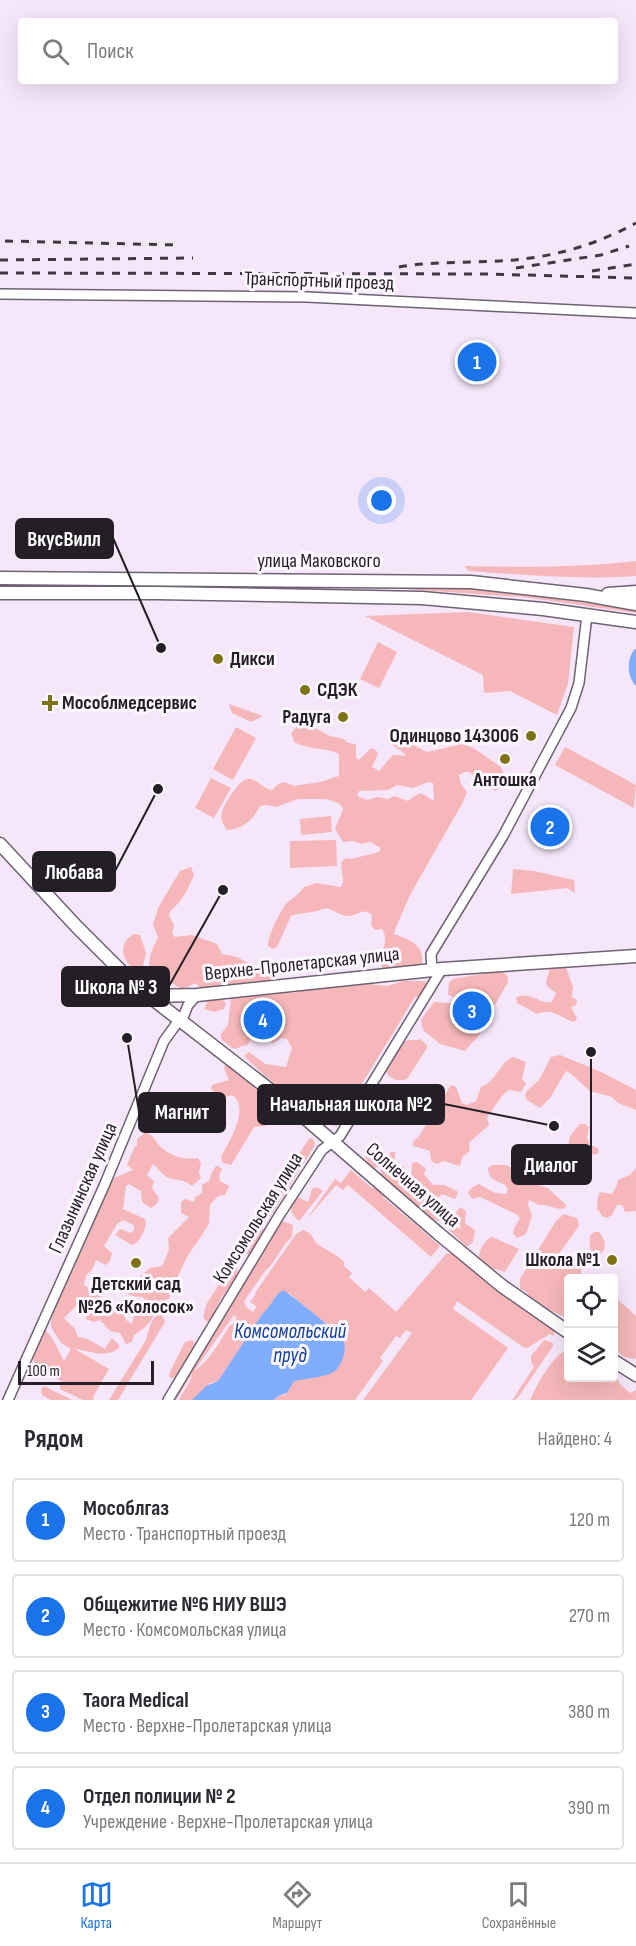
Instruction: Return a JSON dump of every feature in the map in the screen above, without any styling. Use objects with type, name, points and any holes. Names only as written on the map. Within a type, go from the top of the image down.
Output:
[{"type":"street","name":"Транспортный проезд","points":[[0,294],[307,297],[636,313]]},
{"type":"street","name":"улица Маковского","points":[[0,578],[425,580],[471,582],[586,595],[636,604]]},
{"type":"street","points":[[586,595],[636,592]]},
{"type":"street","name":"улица Маковского","points":[[0,593],[174,593],[422,598],[533,608],[636,622]]},
{"type":"street","name":"Комсомольская улица","points":[[168,1400],[280,1214],[322,1150],[340,1136],[437,970],[432,954],[503,836],[576,696],[587,615]]},
{"type":"street","points":[[0,844],[136,987],[151,996]]},
{"type":"street","name":"Верхне-Пролетарская улица","points":[[151,996],[196,995],[437,970],[636,956]]},
{"type":"street","name":"Глазынинская улица","points":[[8,1400],[104,1186],[164,1041],[177,1023],[183,1020],[188,1005],[196,995]]},
{"type":"street","name":"Солнечная улица","points":[[151,996],[297,1111],[502,1286],[564,1329]]},
{"type":"street","points":[[618,1364],[636,1375]]},
{"type":"shaded area","points":[[636,561],[636,576],[615,577],[469,571],[464,566],[572,566]]},
{"type":"shaded area","points":[[0,583],[468,588],[636,609],[636,613],[523,597],[389,588],[0,588]]},
{"type":"shaded area","points":[[468,612],[574,627],[568,684],[557,715],[510,691],[484,693],[483,675],[365,616]]},
{"type":"shaded area","points":[[378,642],[397,652],[379,688],[360,679]]},
{"type":"shaded area","points":[[229,704],[263,716],[251,722],[232,713]]},
{"type":"shaded area","points":[[300,723],[305,723],[330,736],[356,744],[356,758],[359,760],[371,748],[376,750],[378,754],[372,767],[379,771],[393,755],[406,756],[389,742],[387,739],[391,736],[401,736],[427,752],[463,744],[475,749],[501,767],[506,780],[505,785],[495,791],[469,772],[459,775],[461,784],[467,792],[463,802],[411,893],[396,927],[394,934],[412,942],[420,949],[421,967],[385,971],[381,962],[385,934],[382,929],[375,930],[371,925],[372,915],[366,912],[346,916],[326,908],[291,916],[277,947],[273,949],[268,946],[272,930],[281,911],[304,887],[316,883],[341,887],[343,882],[341,862],[346,858],[351,859],[379,852],[381,848],[370,842],[362,844],[353,841],[343,842],[335,829],[343,809],[340,804],[327,799],[298,799],[276,807],[260,806],[247,823],[227,830],[222,821],[222,812],[232,793],[244,780],[253,780],[272,790],[284,782],[294,786],[339,776],[339,754],[300,745],[294,742],[291,733]],"holes":[[[428,782],[433,783],[434,801],[421,793],[408,801],[394,796],[388,799],[377,797],[367,800],[357,796],[359,791],[388,790],[397,785],[413,788]]]},
{"type":"shaded area","points":[[236,727],[256,738],[233,780],[213,769]]},
{"type":"shaded area","points":[[565,747],[636,785],[634,808],[555,765]]},
{"type":"shaded area","points":[[211,778],[231,788],[214,818],[195,808]]},
{"type":"shaded area","points":[[331,816],[332,832],[301,835],[300,819]]},
{"type":"shaded area","points":[[336,840],[337,866],[290,868],[290,841]]},
{"type":"shaded area","points":[[191,867],[194,875],[181,899],[170,911],[169,916],[174,925],[172,933],[175,937],[192,935],[217,944],[222,954],[237,957],[255,967],[271,971],[272,981],[228,987],[224,984],[202,989],[195,983],[180,988],[166,980],[153,979],[149,963],[158,937],[153,925],[158,908],[180,871]]},
{"type":"shaded area","points":[[513,869],[574,880],[575,893],[567,888],[511,894]]},
{"type":"shaded area","points":[[134,934],[140,935],[146,953],[143,966],[135,970],[124,957],[123,952],[125,942]]},
{"type":"shaded area","points":[[551,965],[565,965],[573,987],[572,997],[577,1000],[576,1005],[571,1007],[577,1018],[574,1022],[552,1012],[537,1014],[517,1003],[516,998],[520,996],[552,1002],[556,993],[548,987],[546,982]]},
{"type":"shaded area","points":[[500,971],[508,976],[508,982],[495,1005],[489,999],[479,999],[473,995],[457,998],[448,995],[449,982],[453,979]]},
{"type":"shaded area","points":[[403,981],[424,981],[428,984],[420,997],[415,997],[352,1100],[349,1112],[336,1126],[320,1122],[244,1056],[249,1052],[265,1064],[286,1067],[292,1048],[287,1039],[281,1038],[273,1043],[263,1037],[263,1028],[267,1027],[274,1031],[279,1017],[274,1009],[253,1014],[252,1035],[246,1046],[232,1048],[221,1039],[221,1034],[228,1025],[231,997],[295,993],[308,989],[369,984],[388,986]]},
{"type":"shaded area","points":[[220,997],[226,1003],[224,1009],[215,1012],[204,1009],[209,999]]},
{"type":"shaded area","points":[[434,1002],[462,1004],[456,1017],[477,1029],[480,1034],[465,1051],[440,1044],[423,1030],[421,1020]]},
{"type":"shaded area","points":[[420,1039],[427,1045],[427,1048],[407,1079],[392,1078],[386,1071],[399,1046],[405,1041]]},
{"type":"shaded area","points":[[560,1055],[636,1090],[636,1110],[618,1103],[612,1097],[590,1091],[566,1071],[550,1098],[540,1108],[527,1100],[525,1096],[527,1091],[539,1080],[551,1057]]},
{"type":"shaded area","points":[[513,1057],[526,1062],[522,1079],[526,1084],[521,1092],[509,1090],[500,1099],[487,1117],[489,1125],[469,1143],[470,1151],[462,1157],[460,1166],[444,1161],[437,1164],[431,1161],[430,1151],[413,1146],[413,1142],[451,1085],[456,1087],[462,1103],[467,1105],[476,1101],[481,1087],[491,1081],[504,1063]]},
{"type":"shaded area","points":[[227,1059],[278,1102],[272,1118],[265,1126],[254,1127],[231,1165],[223,1163],[221,1157],[237,1125],[239,1108],[237,1100],[232,1095],[221,1098],[211,1089],[212,1085],[229,1080],[224,1068]]},
{"type":"shaded area","points":[[580,1124],[589,1127],[587,1137],[590,1145],[598,1148],[599,1153],[583,1153],[568,1146],[570,1136]]},
{"type":"shaded area","points":[[146,1132],[170,1154],[189,1159],[198,1158],[201,1164],[199,1172],[201,1178],[192,1186],[184,1181],[167,1177],[153,1164],[147,1175],[154,1181],[152,1188],[159,1198],[157,1204],[151,1208],[142,1202],[141,1191],[129,1184],[126,1186],[123,1209],[145,1219],[143,1234],[132,1245],[115,1235],[120,1229],[131,1233],[134,1225],[123,1220],[117,1224],[104,1246],[112,1253],[110,1261],[106,1265],[96,1260],[92,1270],[86,1275],[84,1285],[102,1297],[101,1301],[111,1302],[123,1310],[126,1320],[132,1324],[135,1310],[140,1307],[155,1312],[149,1323],[134,1335],[132,1342],[126,1344],[120,1333],[110,1331],[100,1320],[94,1322],[86,1319],[87,1309],[77,1300],[76,1306],[64,1318],[75,1329],[78,1337],[88,1339],[105,1349],[111,1339],[119,1345],[119,1348],[103,1354],[75,1349],[109,1369],[93,1397],[94,1400],[83,1400],[60,1389],[60,1385],[64,1383],[55,1377],[57,1373],[50,1371],[41,1373],[32,1358],[38,1339],[45,1330],[51,1336],[64,1361],[71,1349],[61,1343],[51,1327],[58,1298],[82,1240],[93,1223],[99,1201],[111,1179],[133,1170],[127,1165],[137,1146],[137,1139]]},
{"type":"shaded area","points":[[312,1138],[315,1143],[314,1147],[270,1217],[265,1216],[268,1201],[309,1139]]},
{"type":"shaded area","points":[[369,1151],[373,1154],[388,1156],[391,1152],[395,1152],[395,1163],[404,1166],[403,1177],[406,1180],[411,1178],[412,1163],[417,1162],[426,1169],[424,1174],[433,1185],[444,1185],[457,1191],[455,1199],[442,1194],[437,1199],[430,1198],[427,1204],[433,1205],[443,1214],[445,1221],[431,1218],[397,1192],[384,1178],[380,1167],[372,1168],[365,1157]]},
{"type":"shaded area","points":[[492,1165],[506,1165],[527,1176],[534,1184],[548,1188],[566,1205],[565,1208],[539,1205],[529,1200],[532,1216],[526,1234],[517,1238],[513,1234],[520,1218],[516,1214],[480,1197],[472,1199],[468,1193],[471,1188],[479,1184],[495,1193],[506,1194],[508,1189],[505,1185],[489,1175],[488,1168]]},
{"type":"shaded area","points":[[216,1166],[222,1169],[219,1176],[220,1181],[229,1186],[225,1195],[218,1196],[210,1205],[209,1224],[187,1257],[177,1278],[179,1283],[169,1298],[158,1308],[142,1297],[132,1296],[125,1292],[130,1280],[136,1280],[150,1268],[162,1266],[169,1250],[168,1238],[189,1217],[181,1213],[181,1202],[185,1199],[194,1202],[195,1197],[202,1193],[202,1185],[210,1180]]},
{"type":"shaded area","points":[[636,1168],[636,1211],[625,1212],[622,1205],[617,1205],[612,1215],[607,1218],[603,1217],[597,1209],[600,1192],[612,1194],[618,1180],[630,1175]]},
{"type":"shaded area","points":[[351,1170],[372,1188],[379,1189],[383,1197],[440,1246],[431,1257],[348,1185],[343,1190],[336,1185],[306,1220],[335,1179],[341,1183]]},
{"type":"shaded area","points":[[317,1187],[323,1191],[299,1221],[291,1210],[295,1196],[308,1202],[312,1189]]},
{"type":"shaded area","points":[[460,1207],[466,1211],[465,1223],[475,1230],[473,1242],[467,1247],[449,1230],[453,1226],[460,1229],[461,1227],[455,1214]]},
{"type":"shaded area","points":[[564,1214],[577,1218],[579,1226],[552,1263],[553,1268],[562,1262],[578,1262],[581,1269],[580,1274],[564,1274],[564,1317],[531,1304],[531,1297],[520,1289],[520,1279],[556,1221]]},
{"type":"shaded area","points":[[282,1221],[293,1225],[292,1237],[244,1301],[246,1307],[253,1312],[257,1307],[250,1302],[255,1293],[296,1234],[303,1230],[310,1234],[317,1244],[344,1262],[344,1266],[352,1273],[349,1277],[365,1292],[369,1288],[395,1311],[446,1254],[451,1253],[473,1267],[474,1271],[537,1319],[541,1313],[554,1322],[554,1336],[550,1334],[527,1348],[457,1301],[453,1309],[508,1348],[471,1400],[363,1400],[412,1333],[406,1330],[400,1338],[396,1336],[380,1358],[383,1361],[355,1400],[274,1400],[278,1396],[285,1395],[294,1381],[332,1372],[342,1361],[343,1351],[342,1339],[289,1293],[276,1295],[271,1308],[263,1313],[218,1381],[210,1383],[194,1400],[179,1400],[192,1374],[176,1400],[173,1400]],"holes":[[[234,1315],[237,1318],[210,1356],[194,1371]]]},
{"type":"shaded area","points":[[258,1222],[262,1225],[264,1233],[250,1255],[245,1254],[242,1251],[246,1239]]},
{"type":"shaded area","points":[[594,1232],[599,1232],[605,1242],[603,1251],[598,1257],[590,1249],[590,1236]]},
{"type":"shaded area","points":[[492,1237],[519,1249],[505,1272],[494,1269],[479,1260],[482,1247]]},
{"type":"shaded area","points":[[232,1268],[238,1268],[235,1278],[207,1322],[203,1317],[207,1303]]},
{"type":"shaded area","points":[[618,1300],[636,1316],[636,1358],[624,1357],[618,1352]]},
{"type":"shaded area","points":[[157,1314],[162,1315],[165,1322],[118,1400],[109,1400],[146,1340],[151,1323]]},
{"type":"shaded area","points":[[192,1340],[196,1345],[177,1377],[170,1378],[169,1374],[185,1342]]},
{"type":"shaded area","points":[[544,1340],[553,1343],[553,1346],[519,1396],[515,1400],[510,1400],[513,1399],[534,1367],[531,1356]]},
{"type":"shaded area","points":[[564,1352],[564,1382],[618,1382],[618,1380],[630,1393],[636,1390],[636,1400],[530,1400],[551,1364]]},
{"type":"shaded area","points":[[44,1386],[72,1400],[51,1400],[42,1395],[41,1389]]},
{"type":"water","points":[[635,649],[636,686],[629,668],[630,658]]},
{"type":"water","name":"Комсомольский пруд","points":[[283,1290],[305,1306],[344,1342],[345,1349],[338,1368],[327,1375],[294,1381],[287,1393],[274,1400],[192,1400],[206,1386],[218,1381],[263,1313]]},
{"type":"railway","points":[[399,267],[537,257],[595,242],[636,223]]},
{"type":"railway","points":[[5,241],[179,245]]},
{"type":"railway","points":[[516,268],[601,255],[629,246]]},
{"type":"railway","points":[[0,260],[193,258]]},
{"type":"railway","points":[[592,271],[636,264]]},
{"type":"railway","points":[[0,273],[487,274],[636,278]]},
{"type":"place","name":"Мособлгаз","points":[[477,362]]},
{"type":"place","name":"ВкусВилл","points":[[161,648]]},
{"type":"place","name":"Дикси","points":[[218,659]]},
{"type":"place","name":"СДЭК","points":[[305,690]]},
{"type":"place","name":"Мособлмедсервис","points":[[50,703]]},
{"type":"place","name":"Радуга","points":[[343,717]]},
{"type":"place","name":"Одинцово 143006","points":[[531,736]]},
{"type":"place","name":"Антошка","points":[[505,759]]},
{"type":"place","name":"Любава","points":[[158,789]]},
{"type":"place","name":"Общежитие №6 НИУ ВШЭ","points":[[550,827]]},
{"type":"place","name":"Школа № 3","points":[[223,890]]},
{"type":"place","name":"Taora Medical","points":[[472,1011]]},
{"type":"place","name":"Отдел полиции № 2","points":[[263,1020]]},
{"type":"place","name":"Магнит","points":[[127,1038]]},
{"type":"place","name":"Диалог","points":[[591,1052]]},
{"type":"place","name":"Начальная школа №2","points":[[554,1126]]},
{"type":"place","name":"Школа №1","points":[[612,1260]]},
{"type":"place","name":"Детский сад №26 «Колосок»","points":[[136,1263]]}]
